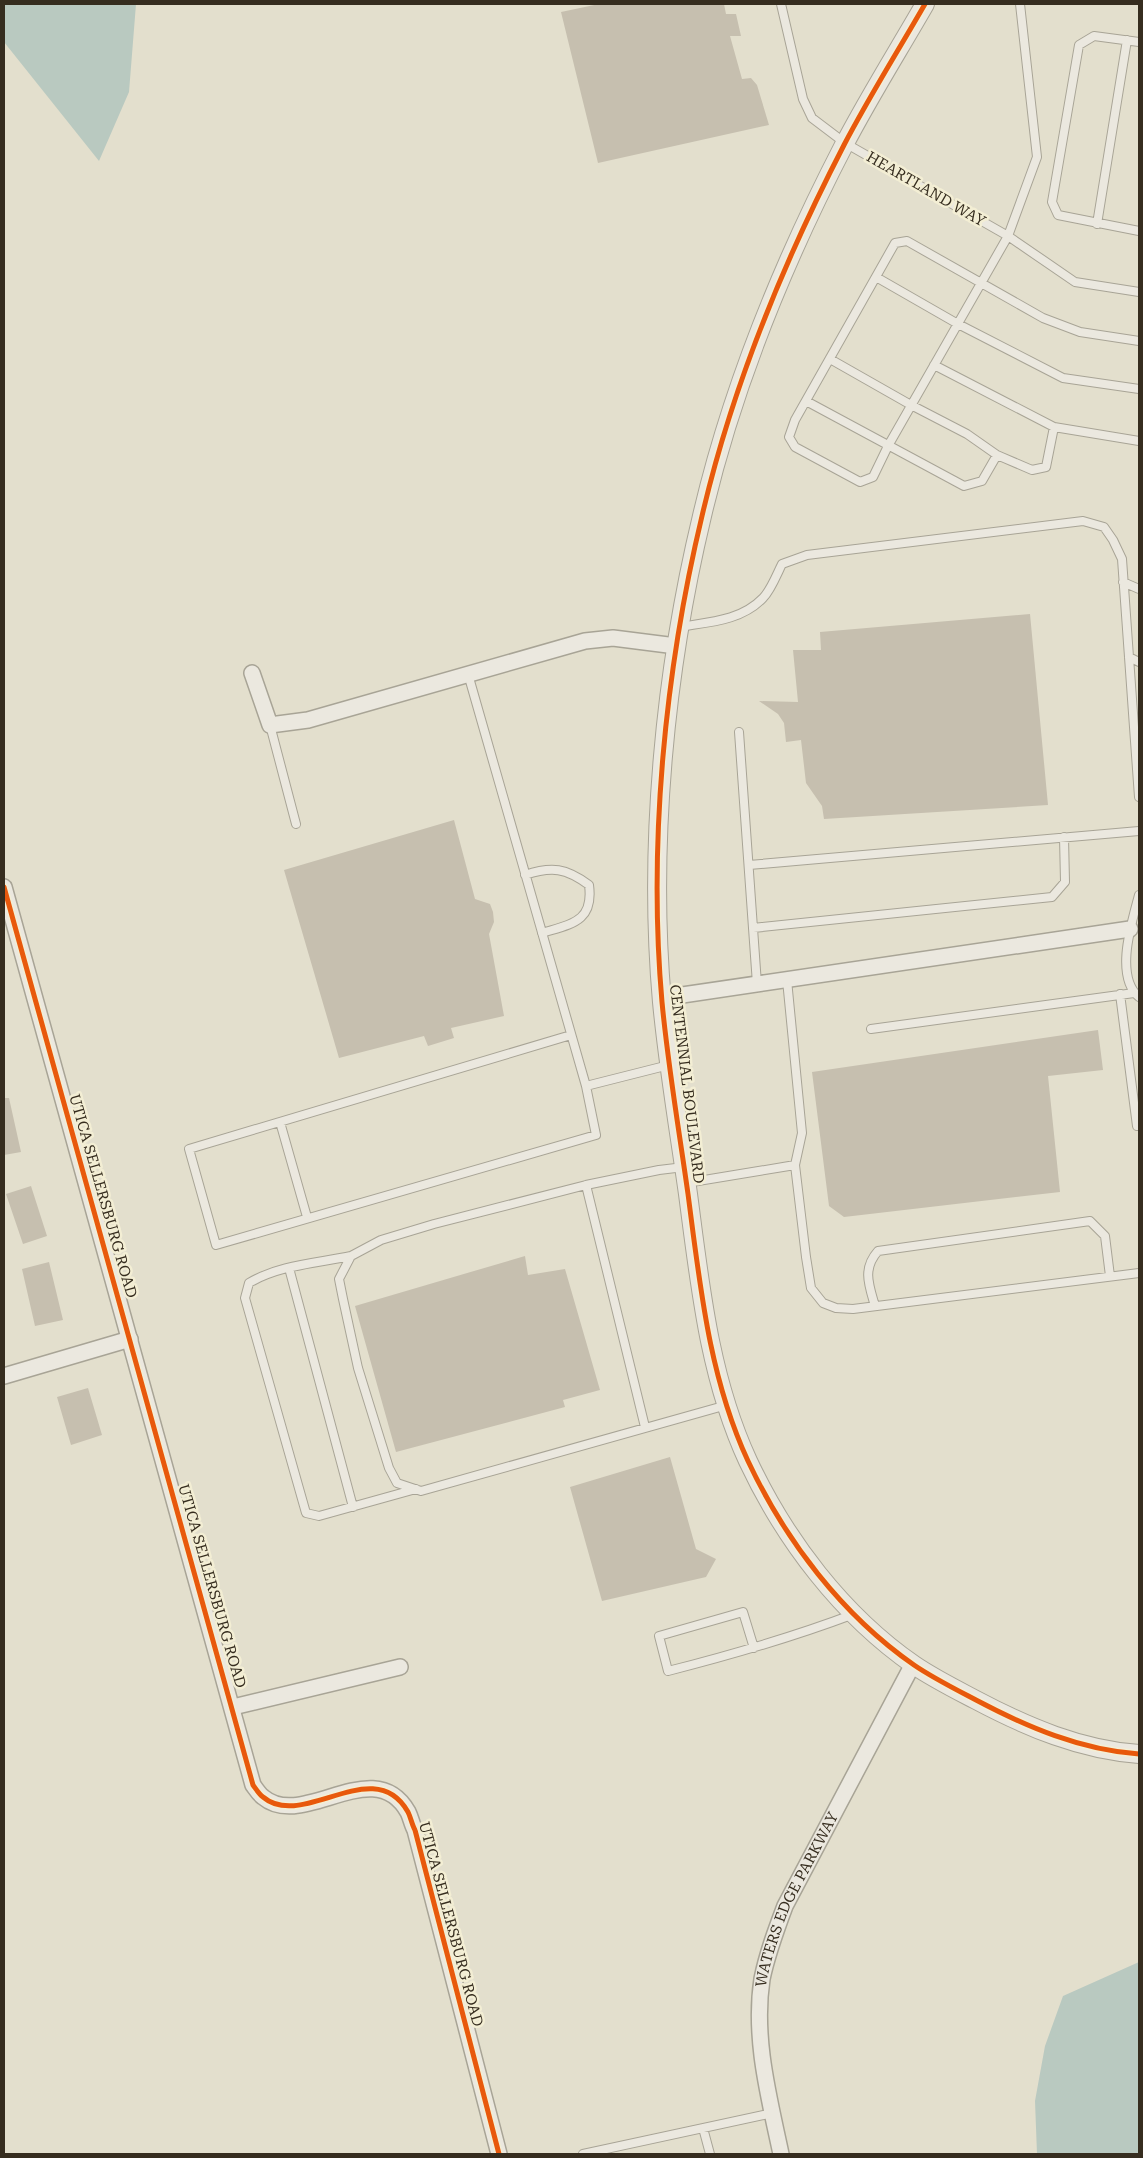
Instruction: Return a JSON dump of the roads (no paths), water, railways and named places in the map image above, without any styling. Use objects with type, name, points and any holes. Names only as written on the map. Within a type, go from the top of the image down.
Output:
[{"type":"street","name":"CENTENNIAL BOULEVARD","points":[[925,4],[845,143],[791,256],[748,360],[720,442],[701,517],[676,646],[667,724],[658,839],[662,998],[669,1065],[704,1315],[712,1356],[727,1405],[748,1460],[768,1500],[816,1571],[854,1614],[879,1638],[940,1682],[1009,1718],[1072,1742],[1139,1754]]},
{"type":"street","points":[[252,673],[270,725],[308,720],[584,641],[613,638],[676,646]]},
{"type":"street","name":"UTICA SELLERSBURG ROAD","points":[[4,886],[233,1707],[253,1785],[264,1798],[278,1804],[296,1805],[361,1789],[377,1789],[394,1798],[407,1812],[414,1830],[500,2154]]},
{"type":"street","points":[[662,998],[1130,929]]},
{"type":"street","points":[[4,1376],[130,1339]]},
{"type":"street","name":"WATERS EDGE PARKWAY","points":[[781,2154],[763,2068],[760,2023],[762,1980],[771,1944],[785,1906],[913,1664]]},
{"type":"street","points":[[233,1707],[400,1667]]},
{"type":"lane","name":"HEARTLAND WAY","points":[[781,4],[804,99],[812,118],[845,143],[1008,236],[1074,282],[1139,292]]},
{"type":"lane","points":[[1020,4],[1037,157],[1008,236],[981,283],[958,324],[911,405],[888,446],[873,477],[860,482],[795,447],[789,437],[806,401],[895,243],[907,241],[981,283],[1043,318],[1080,332],[1139,341]]},
{"type":"lane","points":[[1139,42],[1094,36],[1079,45],[1052,202],[1058,215],[1139,231]]},
{"type":"lane","points":[[1096,224],[1127,40]]},
{"type":"lane","points":[[876,277],[958,324],[1063,378],[1139,390]]},
{"type":"lane","points":[[830,359],[967,434],[997,455],[1032,470],[1046,467],[1054,427]]},
{"type":"lane","points":[[934,365],[1054,427],[1139,441]]},
{"type":"lane","points":[[806,401],[964,486],[982,481],[997,455]]},
{"type":"lane","points":[[679,627],[718,621],[744,613],[764,597],[782,564],[807,555],[1083,521],[1104,527],[1113,540],[1122,560],[1137,734],[1139,797]]},
{"type":"lane","points":[[1123,582],[1139,589]]},
{"type":"lane","points":[[1129,657],[1139,662]]},
{"type":"lane","points":[[468,674],[586,1086],[596,1135],[307,1217],[216,1245],[188,1149],[571,1035]]},
{"type":"lane","points":[[270,725],[296,824]]},
{"type":"lane","points":[[739,732],[757,984]]},
{"type":"lane","points":[[749,865],[1139,831]]},
{"type":"lane","points":[[753,928],[1052,898],[1065,882],[1064,837]]},
{"type":"lane","points":[[526,875],[540,870],[559,869],[578,877],[589,885],[591,900],[582,916],[572,924],[542,933]]},
{"type":"lane","points":[[1137,995],[1125,972],[1130,929],[1139,895]]},
{"type":"lane","points":[[786,980],[802,1133],[795,1165],[811,1288],[823,1303],[836,1308],[875,1306],[1139,1273]]},
{"type":"lane","points":[[871,1029],[1120,994],[1137,995]]},
{"type":"lane","points":[[1120,994],[1137,1126]]},
{"type":"lane","points":[[586,1086],[669,1065]]},
{"type":"lane","points":[[280,1122],[307,1217]]},
{"type":"lane","points":[[416,1489],[319,1516],[306,1513],[245,1298],[249,1283],[259,1277],[289,1268],[352,1256],[381,1240],[425,1226],[586,1185],[659,1170],[685,1175],[795,1165]]},
{"type":"lane","points":[[586,1185],[645,1427]]},
{"type":"lane","points":[[875,1306],[868,1279],[870,1260],[878,1251],[1090,1221],[1105,1236],[1110,1276]]},
{"type":"lane","points":[[352,1256],[339,1279],[358,1368],[389,1468],[397,1483],[421,1491],[439,1487],[522,1461],[727,1405]]},
{"type":"lane","points":[[289,1268],[353,1507]]},
{"type":"lane","points":[[754,1648],[743,1612],[659,1636],[668,1671],[754,1648],[808,1632],[854,1614]]},
{"type":"lane","points":[[583,2154],[772,2113]]},
{"type":"lane","points":[[703,2128],[710,2154]]}]
